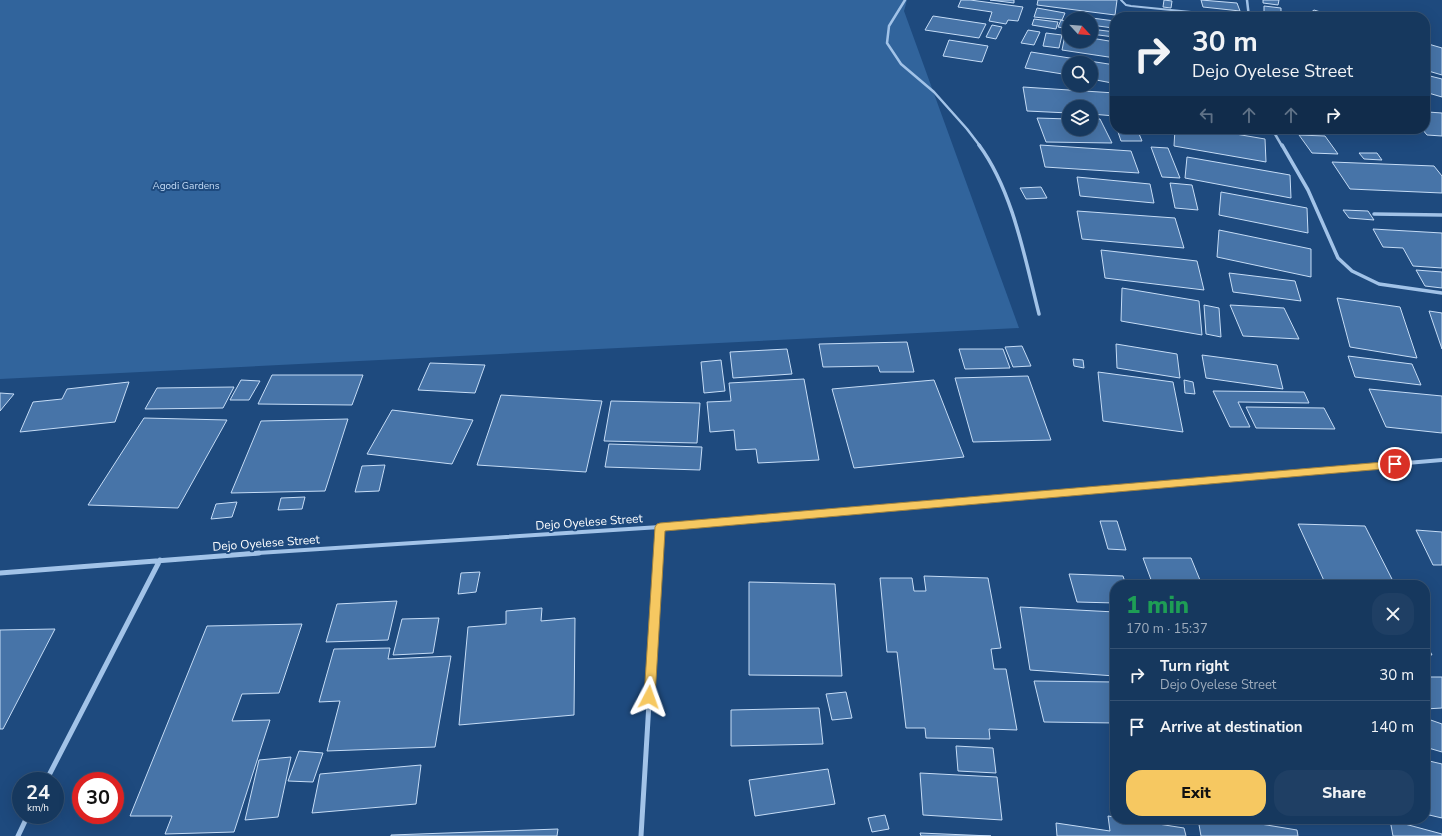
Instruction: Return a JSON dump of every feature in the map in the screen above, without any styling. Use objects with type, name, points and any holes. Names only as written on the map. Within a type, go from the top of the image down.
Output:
[{"type":"street","points":[[905,0],[888,26],[886,43],[901,64],[934,92],[967,129],[991,161],[1015,220],[1039,314]]},
{"type":"street","points":[[1247,0],[1248,12]]},
{"type":"street","points":[[1275,134],[1308,190],[1338,258],[1352,271],[1379,284],[1442,293]]},
{"type":"street","points":[[1374,214],[1442,215]]},
{"type":"street","name":"Dejo Oyelese Street","points":[[0,573],[160,560],[660,527],[1442,460]]},
{"type":"street","points":[[641,836],[660,527]]},
{"type":"street","points":[[51,772],[160,560]]},
{"type":"street","points":[[18,836],[24,824]]},
{"type":"lane","points":[[1121,0],[1131,6],[1191,12]]},
{"type":"green space","name":"Agodi Gardens","points":[[0,0],[907,0],[904,11],[1019,328],[0,379]]},
{"type":"building","points":[[961,0],[1023,7],[1018,21],[1008,20],[1006,24],[989,21],[992,12],[958,7]]},
{"type":"building","points":[[990,0],[1014,0],[1014,3]]},
{"type":"building","points":[[1038,0],[1117,0],[1115,12],[1110,12],[1110,14],[1037,5]]},
{"type":"building","points":[[1164,0],[1172,1],[1171,8],[1163,7]]},
{"type":"building","points":[[1201,0],[1237,3],[1240,11],[1203,7]]},
{"type":"building","points":[[1263,0],[1279,0],[1278,5],[1263,3]]},
{"type":"building","points":[[1264,6],[1281,8],[1281,12],[1264,12]]},
{"type":"building","points":[[1037,8],[1062,12],[1062,20],[1034,17]]},
{"type":"building","points":[[933,16],[986,24],[979,38],[925,30]]},
{"type":"building","points":[[1034,19],[1058,22],[1056,29],[1032,25]]},
{"type":"building","points":[[1098,19],[1110,20],[1110,28],[1098,26]]},
{"type":"building","points":[[1061,20],[1062,20],[1062,28],[1058,27]]},
{"type":"building","points":[[992,25],[1002,27],[996,39],[986,37]]},
{"type":"building","points":[[1028,30],[1040,32],[1034,45],[1021,43]]},
{"type":"building","points":[[1098,30],[1110,31],[1110,36],[1098,35]]},
{"type":"building","points":[[1046,33],[1062,35],[1059,48],[1043,46]]},
{"type":"building","points":[[1098,39],[1110,41],[1110,57],[1062,50],[1062,48],[1098,48]]},
{"type":"building","points":[[949,40],[988,46],[982,62],[943,56]]},
{"type":"building","points":[[1430,44],[1442,48],[1442,75],[1430,71]]},
{"type":"building","points":[[1031,52],[1062,57],[1062,74],[1025,68]]},
{"type":"building","points":[[1098,62],[1110,64],[1110,83],[1098,80]]},
{"type":"building","points":[[1430,76],[1442,79],[1442,97],[1430,93]]},
{"type":"building","points":[[1023,87],[1062,90],[1062,92],[1110,93],[1110,116],[1098,115],[1098,100],[1062,100],[1062,113],[1027,111]]},
{"type":"building","points":[[1430,112],[1442,113],[1442,136],[1426,134],[1430,134]]},
{"type":"building","points":[[1037,118],[1062,119],[1062,136],[1098,136],[1098,119],[1100,119],[1112,143],[1046,142]]},
{"type":"building","points":[[1119,134],[1139,134],[1142,141],[1121,141]]},
{"type":"building","points":[[1175,134],[1236,134],[1265,139],[1266,162],[1174,146]]},
{"type":"building","points":[[1299,135],[1325,136],[1338,154],[1312,153]]},
{"type":"building","points":[[1040,145],[1131,151],[1139,173],[1045,167]]},
{"type":"building","points":[[1151,147],[1168,148],[1180,178],[1162,177]]},
{"type":"building","points":[[1359,153],[1377,153],[1382,160],[1364,159]]},
{"type":"building","points":[[1187,157],[1290,175],[1291,198],[1185,178]]},
{"type":"building","points":[[1332,162],[1434,166],[1442,176],[1442,193],[1350,189]]},
{"type":"building","points":[[1077,177],[1150,184],[1154,203],[1080,196]]},
{"type":"building","points":[[1170,183],[1192,185],[1198,210],[1175,208]]},
{"type":"building","points":[[1041,187],[1047,198],[1026,199],[1020,188]]},
{"type":"building","points":[[1221,192],[1307,208],[1308,233],[1219,215]]},
{"type":"building","points":[[1343,210],[1368,211],[1374,220],[1349,218]]},
{"type":"building","points":[[1077,211],[1175,218],[1184,248],[1082,239]]},
{"type":"building","points":[[1373,229],[1442,233],[1442,268],[1413,266],[1403,248],[1383,247]]},
{"type":"building","points":[[1219,230],[1311,249],[1311,277],[1217,257]]},
{"type":"building","points":[[1101,250],[1197,261],[1204,290],[1105,278]]},
{"type":"building","points":[[1416,270],[1442,272],[1442,288],[1425,286]]},
{"type":"building","points":[[1229,273],[1295,281],[1301,301],[1233,292]]},
{"type":"building","points":[[1122,288],[1199,301],[1202,335],[1121,321]]},
{"type":"building","points":[[1337,298],[1400,307],[1417,358],[1350,347]]},
{"type":"building","points":[[1204,305],[1219,308],[1221,337],[1206,334]]},
{"type":"building","points":[[1230,305],[1284,308],[1299,339],[1243,336]]},
{"type":"building","points":[[1429,311],[1442,313],[1442,349]]},
{"type":"building","points":[[907,342],[914,372],[880,372],[878,366],[823,367],[819,344]]},
{"type":"building","points":[[1116,344],[1177,354],[1180,378],[1117,368]]},
{"type":"building","points":[[1022,346],[1031,366],[1013,367],[1005,347]]},
{"type":"building","points":[[787,349],[792,374],[733,378],[730,352]]},
{"type":"building","points":[[959,349],[1003,349],[1010,368],[965,369]]},
{"type":"building","points":[[1202,355],[1277,365],[1283,389],[1206,378]]},
{"type":"building","points":[[1348,356],[1412,364],[1421,385],[1355,377]]},
{"type":"building","points":[[1073,359],[1083,360],[1084,368],[1074,366]]},
{"type":"building","points":[[721,360],[725,391],[704,393],[701,362]]},
{"type":"building","points":[[430,363],[485,365],[475,393],[418,390]]},
{"type":"building","points":[[1098,372],[1173,382],[1183,432],[1103,421]]},
{"type":"building","points":[[272,375],[363,375],[352,405],[258,404]]},
{"type":"building","points":[[1028,376],[1051,440],[973,442],[955,378]]},
{"type":"building","points":[[804,379],[819,460],[758,463],[756,449],[736,450],[734,430],[710,432],[707,402],[731,401],[729,383]]},
{"type":"building","points":[[241,380],[260,381],[249,400],[230,400]]},
{"type":"building","points":[[934,380],[964,457],[854,468],[832,389]]},
{"type":"building","points":[[1184,380],[1193,382],[1195,394],[1185,393]]},
{"type":"building","points":[[129,382],[115,422],[20,432],[33,402],[62,399],[67,389]]},
{"type":"building","points":[[234,387],[223,408],[145,409],[157,388]]},
{"type":"building","points":[[1369,389],[1442,396],[1442,433],[1386,427]]},
{"type":"building","points":[[1213,391],[1304,392],[1309,403],[1238,402],[1250,427],[1230,427]]},
{"type":"building","points":[[0,393],[14,394],[0,411]]},
{"type":"building","points":[[501,395],[602,401],[586,472],[477,465]]},
{"type":"building","points":[[611,401],[700,403],[697,443],[604,441]]},
{"type":"building","points":[[1246,407],[1324,408],[1335,429],[1256,428]]},
{"type":"building","points":[[392,410],[473,420],[452,464],[367,454]]},
{"type":"building","points":[[144,418],[227,420],[178,508],[88,505]]},
{"type":"building","points":[[348,419],[325,491],[231,493],[261,421]]},
{"type":"building","points":[[609,444],[702,447],[700,470],[605,467]]},
{"type":"building","points":[[385,465],[379,491],[355,492],[362,466]]},
{"type":"building","points":[[305,497],[302,509],[278,510],[281,498]]},
{"type":"building","points":[[237,502],[232,517],[211,519],[216,504]]},
{"type":"building","points":[[1100,521],[1117,521],[1126,550],[1108,549]]},
{"type":"building","points":[[1298,524],[1365,526],[1392,580],[1324,580]]},
{"type":"building","points":[[1416,530],[1442,532],[1442,565],[1433,565]]},
{"type":"building","points":[[1143,558],[1191,558],[1200,580],[1151,580]]},
{"type":"building","points":[[480,572],[476,592],[458,594],[461,573]]},
{"type":"building","points":[[1069,574],[1123,576],[1124,580],[1110,580],[1110,603],[1077,602]]},
{"type":"building","points":[[924,576],[988,578],[1001,648],[991,649],[994,669],[1006,669],[1017,730],[989,729],[990,739],[926,738],[925,728],[906,728],[897,652],[887,652],[880,578],[912,578],[914,591],[926,591]]},
{"type":"building","points":[[749,582],[835,584],[842,676],[749,675]]},
{"type":"building","points":[[397,601],[388,640],[326,642],[337,604]]},
{"type":"building","points":[[1020,607],[1110,612],[1110,676],[1030,670]]},
{"type":"building","points":[[542,608],[541,621],[575,618],[574,715],[459,725],[468,627],[506,624],[506,611]]},
{"type":"building","points":[[439,618],[433,653],[393,655],[402,619]]},
{"type":"building","points":[[302,624],[279,693],[242,694],[232,721],[270,720],[234,832],[165,834],[172,816],[130,816],[207,626]]},
{"type":"building","points":[[55,629],[3,729],[0,729],[0,630]]},
{"type":"building","points":[[390,648],[388,659],[451,656],[435,747],[327,751],[340,701],[319,702],[334,649]]},
{"type":"building","points":[[1430,677],[1442,677],[1442,708],[1430,709]]},
{"type":"building","points":[[1034,681],[1110,682],[1110,723],[1044,722]]},
{"type":"building","points":[[846,692],[852,718],[832,720],[826,694]]},
{"type":"building","points":[[819,708],[823,744],[731,746],[731,710]]},
{"type":"building","points":[[1430,720],[1442,724],[1442,752],[1430,748]]},
{"type":"building","points":[[956,746],[993,748],[996,773],[958,771]]},
{"type":"building","points":[[299,751],[323,753],[313,782],[288,781]]},
{"type":"building","points":[[291,757],[278,817],[245,820],[259,760]]},
{"type":"building","points":[[1430,761],[1442,764],[1442,818],[1430,815]]},
{"type":"building","points":[[421,765],[416,804],[312,813],[320,774]]},
{"type":"building","points":[[828,769],[835,804],[755,816],[749,780]]},
{"type":"building","points":[[920,773],[997,777],[1002,820],[923,815]]},
{"type":"building","points":[[885,815],[889,829],[872,832],[868,818]]},
{"type":"building","points":[[1108,816],[1110,816],[1110,824],[1158,824],[1184,828],[1186,836],[1057,836],[1056,823],[1110,831]]},
{"type":"building","points":[[1199,824],[1260,824],[1297,830],[1298,836],[1201,836]]},
{"type":"building","points":[[1391,824],[1405,824],[1442,834],[1442,836],[1393,836]]},
{"type":"building","points":[[558,829],[557,836],[391,836],[391,835]]},
{"type":"building","points":[[920,833],[991,836],[921,836]]},
{"type":"route","points":[[649,697],[660,527],[1395,464]]}]
